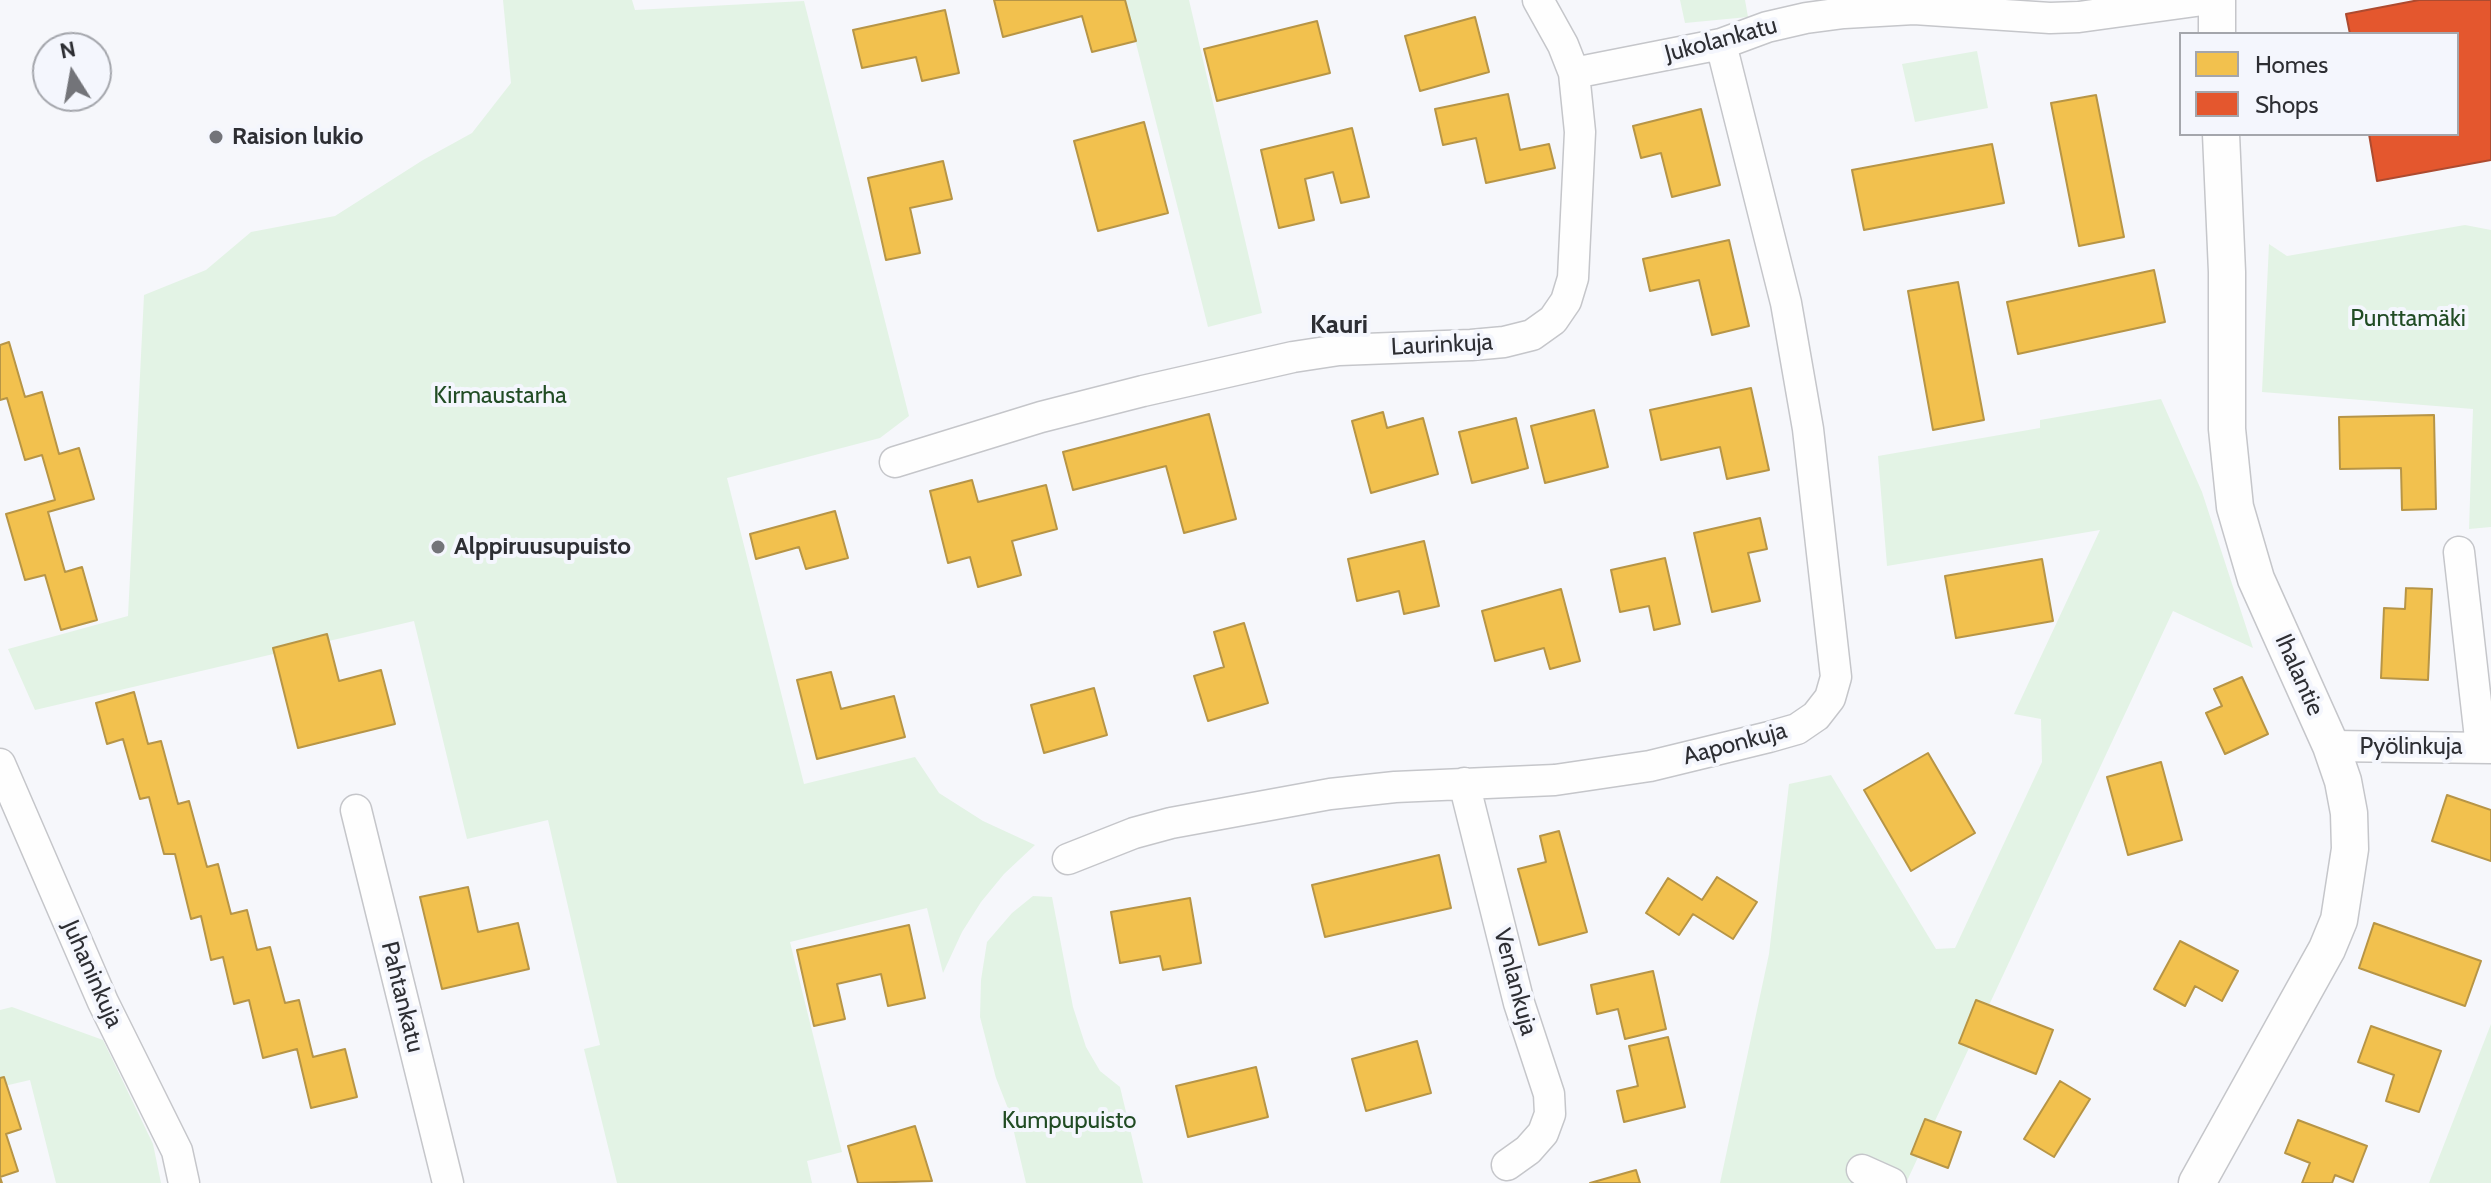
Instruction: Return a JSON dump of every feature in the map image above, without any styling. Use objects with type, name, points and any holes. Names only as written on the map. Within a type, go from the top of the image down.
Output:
[{"type":"street","name":"Laurinkuja","points":[[895,462],[1056,413],[1293,357],[1339,350],[1482,344],[1532,335],[1553,320],[1566,301],[1573,278],[1580,132],[1574,73],[1563,45],[1538,0]]},
{"type":"street","name":"Jukolankatu","points":[[1574,73],[1721,44],[1764,14],[1806,18],[1914,9],[2050,18],[2203,0]]},
{"type":"street","points":[[2217,0],[2217,32]]},
{"type":"street","name":"Aaponkuja","points":[[1068,859],[1134,833],[1171,823],[1330,794],[1395,787],[1555,780],[1650,766],[1797,729],[1816,716],[1830,698],[1836,677],[1836,654],[1799,366],[1721,44]]},
{"type":"street","name":"Ihalantie","points":[[2197,1183],[2322,960],[2339,920],[2350,849],[2349,813],[2343,781],[2331,746],[2256,579],[2235,507],[2227,429],[2227,272],[2221,136]]},
{"type":"street","points":[[2459,552],[2486,747]]},
{"type":"street","name":"Pyölinkuja","points":[[2331,746],[2486,747]]},
{"type":"street","name":"Juhaninkuja","points":[[0,764],[103,1002],[177,1151],[184,1183]]},
{"type":"street","name":"Venlankuja","points":[[1464,783],[1519,1003],[1549,1094],[1550,1114],[1543,1133],[1528,1150],[1507,1165]]},
{"type":"street","name":"Pahtankatu","points":[[356,810],[448,1183]]},
{"type":"street","points":[[1862,1170],[1891,1183]]},
{"type":"green space","name":"Kirmaustarha","points":[[503,0],[632,0],[635,10],[804,1],[909,416],[880,438],[727,478],[804,784],[915,757],[939,793],[983,821],[1035,845],[1004,874],[981,902],[962,932],[943,973],[927,908],[790,942],[842,1152],[807,1161],[812,1183],[617,1183],[584,1049],[600,1045],[548,820],[467,839],[414,621],[35,710],[8,649],[128,616],[144,295],[206,270],[251,232],[335,216],[472,133],[511,83]]},
{"type":"green space","points":[[1125,0],[1189,0],[1262,313],[1208,327]]},
{"type":"green space","points":[[1680,0],[1745,0],[1748,17],[1685,23]]},
{"type":"green space","points":[[1977,51],[1988,108],[1915,122],[1902,64]]},
{"type":"green space","name":"Punttamäki","points":[[2465,225],[2491,230],[2491,527],[2469,529],[2473,409],[2262,392],[2269,244],[2287,256]]},
{"type":"green space","points":[[2161,399],[2202,492],[2253,648],[2173,611],[1906,1183],[1720,1183],[1769,954],[1789,784],[1831,775],[1936,949],[1955,948],[2042,762],[2041,719],[2014,714],[2100,530],[1887,566],[1878,456],[2040,428],[2040,420]]},
{"type":"green space","name":"Kumpupuisto","points":[[1033,896],[1052,897],[1073,1007],[1086,1047],[1100,1071],[1120,1087],[1143,1183],[1026,1183],[1009,1111],[996,1078],[980,1017],[981,980],[987,942],[1012,913]]},
{"type":"green space","points":[[12,1007],[103,1040],[153,1144],[161,1183],[56,1183],[30,1080],[0,1087],[0,1010]]},
{"type":"green space","points":[[2491,1024],[2491,1183],[2429,1183]]},
{"type":"building: Homes","points":[[994,0],[1125,0],[1136,41],[1092,52],[1082,16],[1003,37]]},
{"type":"building: Homes","points":[[945,10],[959,73],[922,81],[916,57],[862,68],[853,30]]},
{"type":"building: Homes","points":[[1475,17],[1489,72],[1420,91],[1405,36]]},
{"type":"building: Homes","points":[[1317,21],[1330,73],[1217,101],[1204,49]]},
{"type":"building: Homes","points":[[1508,94],[1520,150],[1549,144],[1555,168],[1486,183],[1476,138],[1443,145],[1435,109]]},
{"type":"building: Homes","points":[[2096,95],[2124,237],[2079,246],[2051,103]]},
{"type":"building: Homes","points":[[1701,109],[1720,185],[1672,197],[1661,153],[1641,158],[1633,126]]},
{"type":"building: Homes","points":[[1144,122],[1168,213],[1098,231],[1074,141]]},
{"type":"building: Homes","points":[[1352,128],[1369,197],[1341,203],[1333,172],[1305,179],[1314,220],[1279,228],[1261,150]]},
{"type":"building: Homes","points":[[1992,144],[2004,203],[1864,230],[1852,170]]},
{"type":"building: Homes","points":[[943,161],[952,199],[910,208],[920,253],[886,260],[868,178]]},
{"type":"building: Homes","points":[[1729,240],[1749,326],[1712,335],[1699,280],[1650,291],[1643,259]]},
{"type":"building: Homes","points":[[2154,270],[2165,322],[2018,354],[2007,302]]},
{"type":"building: Homes","points":[[1958,282],[1984,420],[1933,430],[1908,291]]},
{"type":"building: Homes","points":[[9,342],[25,397],[42,392],[59,454],[79,448],[94,499],[48,512],[65,572],[82,567],[97,620],[61,630],[45,575],[25,580],[6,514],[55,500],[42,455],[25,460],[7,398],[0,400],[0,345]]},
{"type":"building: Homes","points":[[1751,388],[1769,470],[1727,479],[1720,447],[1661,460],[1650,410]]},
{"type":"building: Homes","points":[[1594,410],[1608,467],[1545,483],[1531,426]]},
{"type":"building: Homes","points":[[1383,412],[1387,428],[1423,418],[1438,474],[1371,493],[1352,421]]},
{"type":"building: Homes","points":[[1209,414],[1236,519],[1184,533],[1166,466],[1073,490],[1063,452]]},
{"type":"building: Homes","points":[[2434,415],[2436,509],[2402,510],[2401,468],[2340,469],[2339,417]]},
{"type":"building: Homes","points":[[1516,418],[1528,468],[1472,483],[1459,432]]},
{"type":"building: Homes","points":[[972,480],[978,502],[1046,485],[1057,529],[1012,541],[1021,575],[978,587],[970,557],[948,563],[930,491]]},
{"type":"building: Homes","points":[[835,511],[848,558],[806,569],[799,547],[756,559],[750,534]]},
{"type":"building: Homes","points":[[1760,518],[1767,549],[1748,553],[1760,601],[1712,612],[1694,533]]},
{"type":"building: Homes","points":[[1424,541],[1439,606],[1404,614],[1399,591],[1357,601],[1348,559]]},
{"type":"building: Homes","points":[[1665,558],[1680,624],[1654,630],[1649,606],[1620,612],[1611,570]]},
{"type":"building: Homes","points":[[2042,559],[2053,621],[1956,638],[1945,576]]},
{"type":"building: Homes","points":[[2406,588],[2432,589],[2428,680],[2381,678],[2384,608],[2405,609]]},
{"type":"building: Homes","points":[[1561,589],[1580,661],[1550,669],[1544,648],[1495,661],[1482,611]]},
{"type":"building: Homes","points":[[1244,623],[1268,703],[1208,721],[1194,676],[1224,667],[1214,632]]},
{"type":"building: Homes","points":[[327,634],[339,681],[381,670],[395,724],[298,748],[273,648]]},
{"type":"building: Homes","points":[[831,672],[841,709],[894,696],[905,737],[817,759],[797,680]]},
{"type":"building: Homes","points":[[2242,677],[2268,734],[2225,754],[2206,713],[2222,706],[2214,689]]},
{"type":"building: Homes","points":[[1094,688],[1107,735],[1044,753],[1031,705]]},
{"type":"building: Homes","points":[[134,692],[148,744],[161,741],[178,804],[189,801],[207,867],[218,864],[231,914],[247,910],[257,950],[270,947],[285,1003],[299,1000],[313,1057],[345,1049],[357,1097],[311,1108],[297,1049],[263,1058],[249,1000],[234,1004],[223,957],[211,960],[201,916],[191,919],[175,854],[164,854],[149,797],[140,799],[123,739],[107,744],[96,703]]},
{"type":"building: Homes","points":[[1928,753],[1975,833],[1911,871],[1864,790]]},
{"type":"building: Homes","points":[[2161,762],[2182,840],[2128,855],[2107,777]]},
{"type":"building: Homes","points":[[2447,795],[2491,810],[2491,861],[2432,841]]},
{"type":"building: Homes","points":[[1559,831],[1587,932],[1539,945],[1518,869],[1546,862],[1540,836]]},
{"type":"building: Homes","points":[[1439,855],[1451,908],[1325,937],[1312,885]]},
{"type":"building: Homes","points":[[1717,877],[1757,902],[1733,939],[1693,914],[1679,935],[1646,913],[1668,878],[1702,900]]},
{"type":"building: Homes","points":[[468,887],[478,932],[518,923],[529,969],[442,989],[420,897]]},
{"type":"building: Homes","points":[[1190,898],[1201,963],[1163,970],[1160,956],[1120,963],[1111,912]]},
{"type":"building: Homes","points":[[2374,923],[2481,961],[2465,1006],[2359,968]]},
{"type":"building: Homes","points":[[909,925],[925,998],[888,1006],[881,974],[837,984],[845,1019],[814,1026],[797,950]]},
{"type":"building: Homes","points":[[2180,941],[2238,971],[2222,1001],[2195,986],[2185,1006],[2154,989]]},
{"type":"building: Homes","points":[[1653,971],[1666,1029],[1625,1039],[1618,1009],[1597,1014],[1591,985]]},
{"type":"building: Homes","points":[[1976,1000],[2053,1030],[2036,1074],[1959,1043]]},
{"type":"building: Homes","points":[[2371,1026],[2441,1051],[2419,1112],[2386,1101],[2394,1075],[2358,1062]]},
{"type":"building: Homes","points":[[1668,1037],[1685,1107],[1624,1122],[1617,1091],[1638,1086],[1629,1046]]},
{"type":"building: Homes","points":[[1417,1041],[1431,1093],[1366,1111],[1352,1059]]},
{"type":"building: Homes","points":[[1256,1067],[1268,1117],[1188,1137],[1176,1086]]},
{"type":"building: Homes","points":[[4,1077],[21,1129],[6,1134],[18,1171],[0,1177],[0,1078]]},
{"type":"building: Homes","points":[[2060,1081],[2090,1099],[2054,1157],[2024,1139]]},
{"type":"building: Homes","points":[[1925,1119],[1961,1132],[1948,1168],[1911,1154]]},
{"type":"building: Homes","points":[[2298,1120],[2367,1146],[2353,1182],[2335,1175],[2332,1183],[2302,1183],[2310,1163],[2285,1153]]},
{"type":"building: Homes","points":[[915,1126],[932,1181],[858,1183],[848,1146]]},
{"type":"building: Homes","points":[[1636,1170],[1640,1183],[1590,1183]]},
{"type":"building: Shops","points":[[2419,0],[2491,0],[2491,160],[2377,181],[2369,136],[2459,136],[2459,32],[2350,32],[2346,14]]},
{"type":"place","name":"Raision lukio","points":[[216,137]]},
{"type":"place","name":"Alppiruusupuisto","points":[[438,547]]},
{"type":"district","name":"Kauri","points":[[1339,325]]}]
